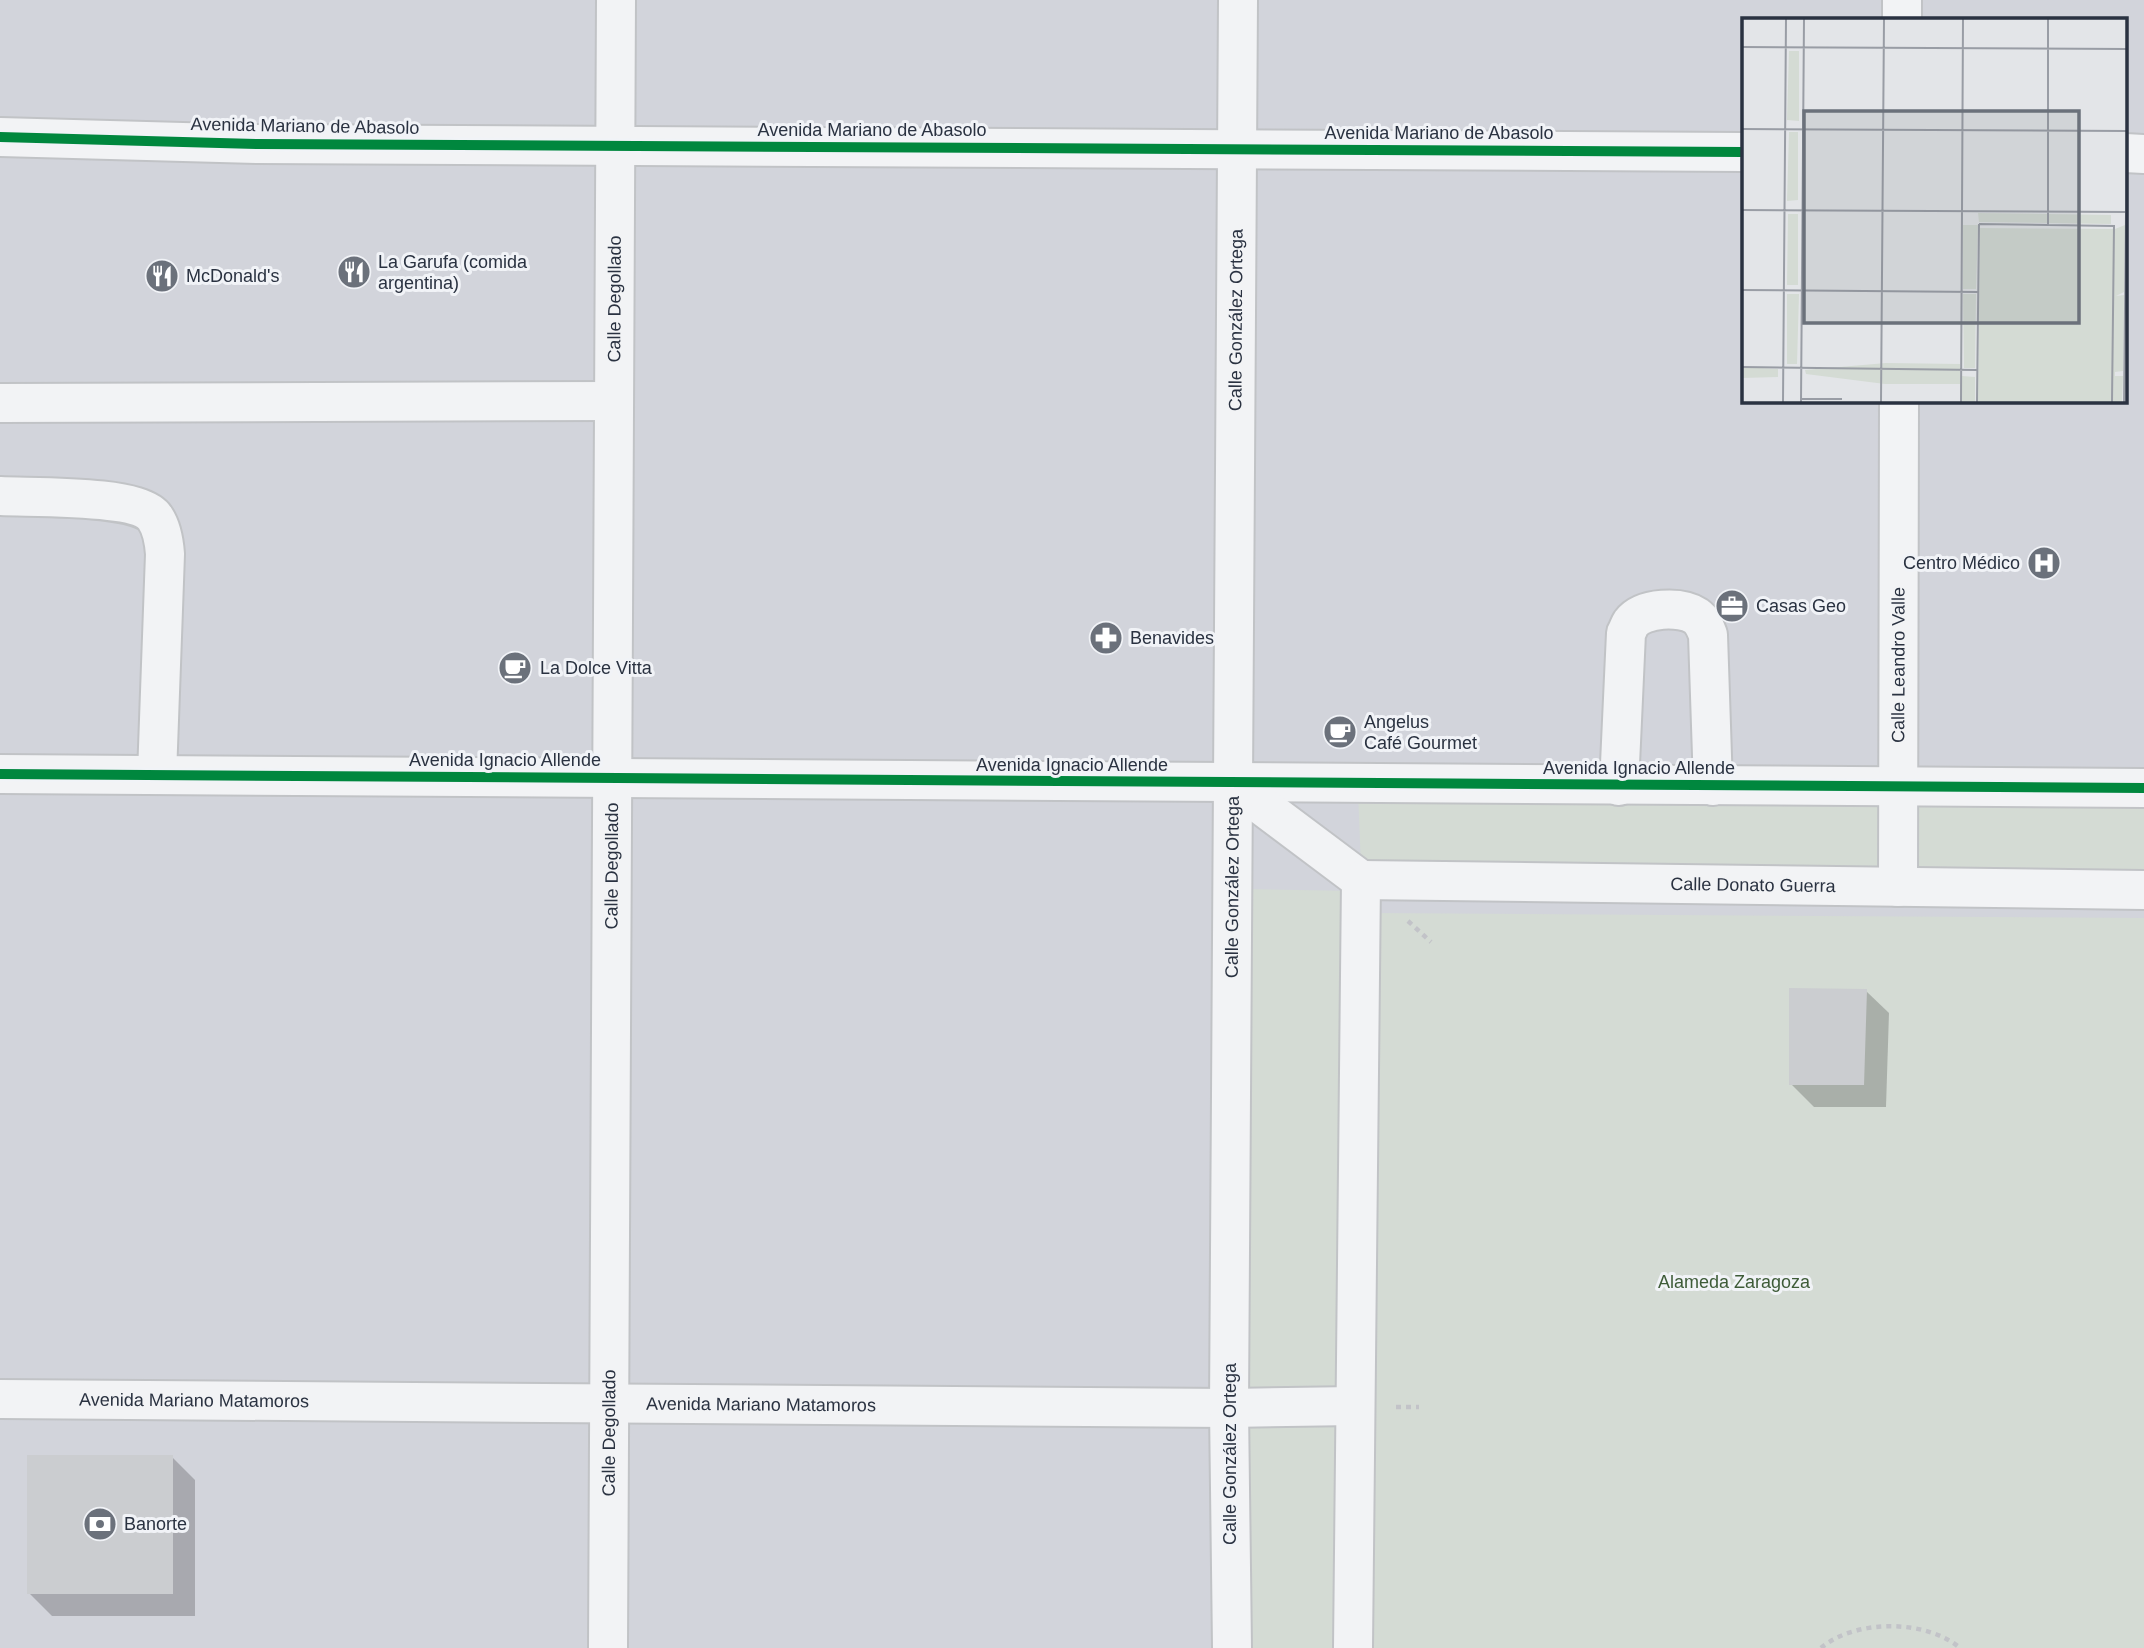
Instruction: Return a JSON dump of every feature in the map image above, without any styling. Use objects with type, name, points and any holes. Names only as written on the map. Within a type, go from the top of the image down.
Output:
[{"type":"street","name":"Calle Degollado","points":[[608,1648],[616,0]]},
{"type":"street","name":"Calle González Ortega","points":[[1232,1648],[1230,1408],[1238,0]]},
{"type":"street","points":[[1902,0],[1902,18]]},
{"type":"street","name":"Avenida Mariano de Abasolo","points":[[0,137],[257,144],[1742,152]]},
{"type":"street","points":[[2126,153],[2144,153]]},
{"type":"street","points":[[0,403],[614,401]]},
{"type":"street","name":"Calle Leandro Valle","points":[[1898,887],[1899,402]]},
{"type":"street","points":[[0,496],[110,501],[138,506],[154,516],[163,535],[165,554],[157,775]]},
{"type":"street","points":[[1619,786],[1626,633],[1632,621],[1645,614],[1678,610],[1695,615],[1703,623],[1708,635],[1713,786]]},
{"type":"street","name":"Avenida Ignacio Allende","points":[[0,774],[2144,788]]},
{"type":"street","points":[[1233,784],[1361,880],[1353,1648]]},
{"type":"street","name":"Calle Donato Guerra","points":[[1361,880],[2144,890]]},
{"type":"street","name":"Avenida Mariano Matamoros","points":[[0,1399],[1230,1408],[1355,1406]]},
{"type":"path","points":[[1821,1648],[1826,1643],[1859,1630],[1895,1626],[1925,1630],[1953,1642],[1960,1648]]},
{"type":"shaded area","points":[[0,0],[2144,0],[2144,1648],[0,1648]]},
{"type":"green space","points":[[1358,792],[2144,805],[2144,878],[1361,866]]},
{"type":"green space","points":[[1243,889],[1354,891],[1339,1390],[1240,1390]]},
{"type":"green space","name":"Alameda Zaragoza","points":[[1371,913],[2144,918],[2144,1648],[1364,1648]]},
{"type":"green space","points":[[1238,1423],[1341,1423],[1339,1648],[1241,1648]]},
{"type":"building","points":[[1789,988],[1867,989],[1864,1085],[1789,1085]]},
{"type":"building","name":"Banorte","points":[[27,1455],[173,1455],[173,1594],[27,1594]]},
{"type":"cycle path","points":[[0,137],[257,144],[1742,152]]},
{"type":"cycle path","points":[[0,774],[2144,788]]},
{"type":"place","name":"La Garufa (comida argentina)","points":[[354,272]]},
{"type":"place","name":"McDonald's","points":[[162,276]]},
{"type":"place","name":"Centro Médico","points":[[2044,563]]},
{"type":"place","name":"Casas Geo","points":[[1732,606]]},
{"type":"place","name":"Benavides","points":[[1106,638]]},
{"type":"place","name":"La Dolce Vitta","points":[[515,668]]},
{"type":"place","name":"Angelus Café Gourmet","points":[[1340,732]]},
{"type":"place","name":"Banorte","points":[[100,1524]]}]
